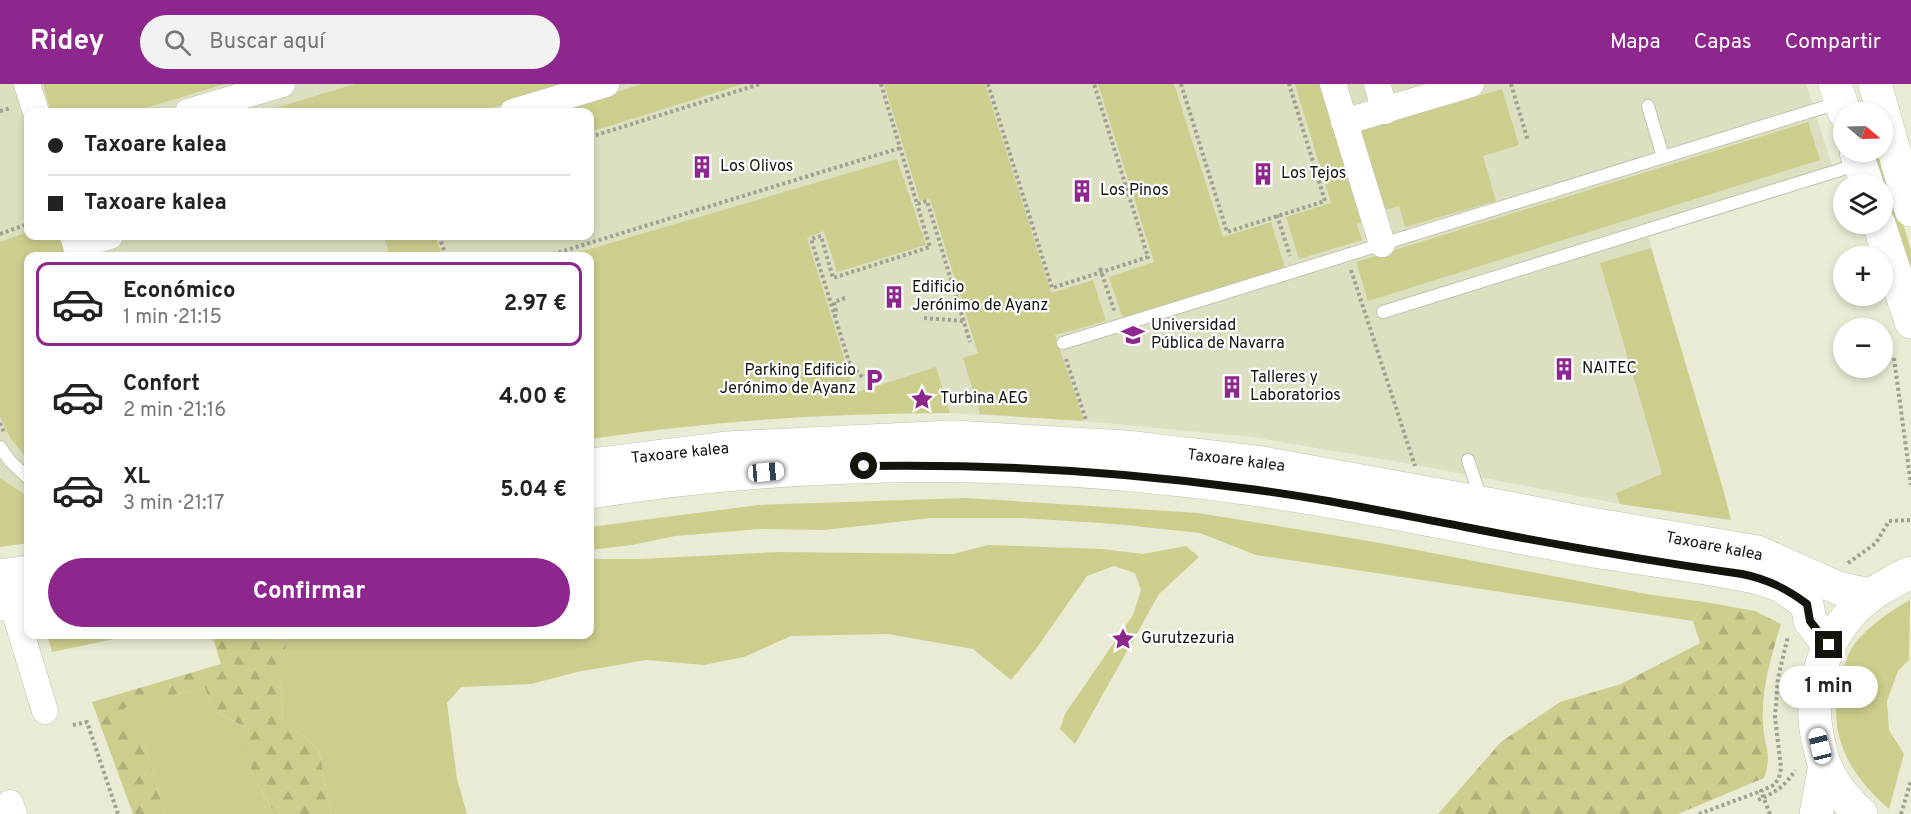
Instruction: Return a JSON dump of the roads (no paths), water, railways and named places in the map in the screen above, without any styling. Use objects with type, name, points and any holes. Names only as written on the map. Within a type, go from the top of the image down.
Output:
[{"type":"street","points":[[27,84],[35,108]]},
{"type":"street","points":[[201,108],[282,84]]},
{"type":"street","points":[[526,108],[606,84]]},
{"type":"street","points":[[1333,84],[1382,244]]},
{"type":"street","points":[[1377,84],[1385,111]]},
{"type":"street","points":[[1875,84],[1911,210]]},
{"type":"street","points":[[1344,122],[1385,111],[1415,92],[1466,85]]},
{"type":"street","points":[[1882,234],[1911,322]]},
{"type":"street","points":[[74,240],[76,246],[96,240]]},
{"type":"street","name":"Taxoare kalea","points":[[594,464],[726,448],[952,437],[1126,447],[1262,463],[1585,524],[1757,552],[1816,593]]},
{"type":"street","name":"Taxoare kalea","points":[[594,492],[719,476],[864,466],[935,465],[1083,470],[1244,488],[1572,547],[1742,574],[1816,593],[1838,588],[1869,595]]},
{"type":"street","points":[[1816,814],[1810,768],[1815,726],[1816,684],[1829,645],[1846,618],[1869,595],[1910,571]]},
{"type":"street","points":[[24,577],[10,596],[45,711]]},
{"type":"street","points":[[1816,593],[1810,621],[1829,645]]},
{"type":"street","points":[[1810,768],[1861,814]]},
{"type":"lane","points":[[1063,347],[1119,326],[1663,157],[1840,99]]},
{"type":"lane","points":[[1648,106],[1663,157]]},
{"type":"lane","points":[[1383,312],[1861,167]]},
{"type":"lane","points":[[0,447],[24,474]]},
{"type":"lane","points":[[1468,460],[1482,503]]},
{"type":"place","name":"Los Olivos","points":[[702,167]]},
{"type":"place","name":"Los Tejos","points":[[1263,174]]},
{"type":"place","name":"Los Pinos","points":[[1082,191]]},
{"type":"place","name":"Edificio Jerónimo de Ayanz","points":[[894,297]]},
{"type":"place","name":"Universidad Pública de Navarra","points":[[1133,335]]},
{"type":"place","name":"NAITEC","points":[[1564,369]]},
{"type":"place","name":"Parking Edificio Jerónimo de Ayanz","points":[[874,380]]},
{"type":"place","name":"Talleres y Laboratorios","points":[[1232,387]]},
{"type":"place","name":"Turbina AEG","points":[[922,399]]},
{"type":"place","name":"Gurutzezuria","points":[[1123,639]]}]
